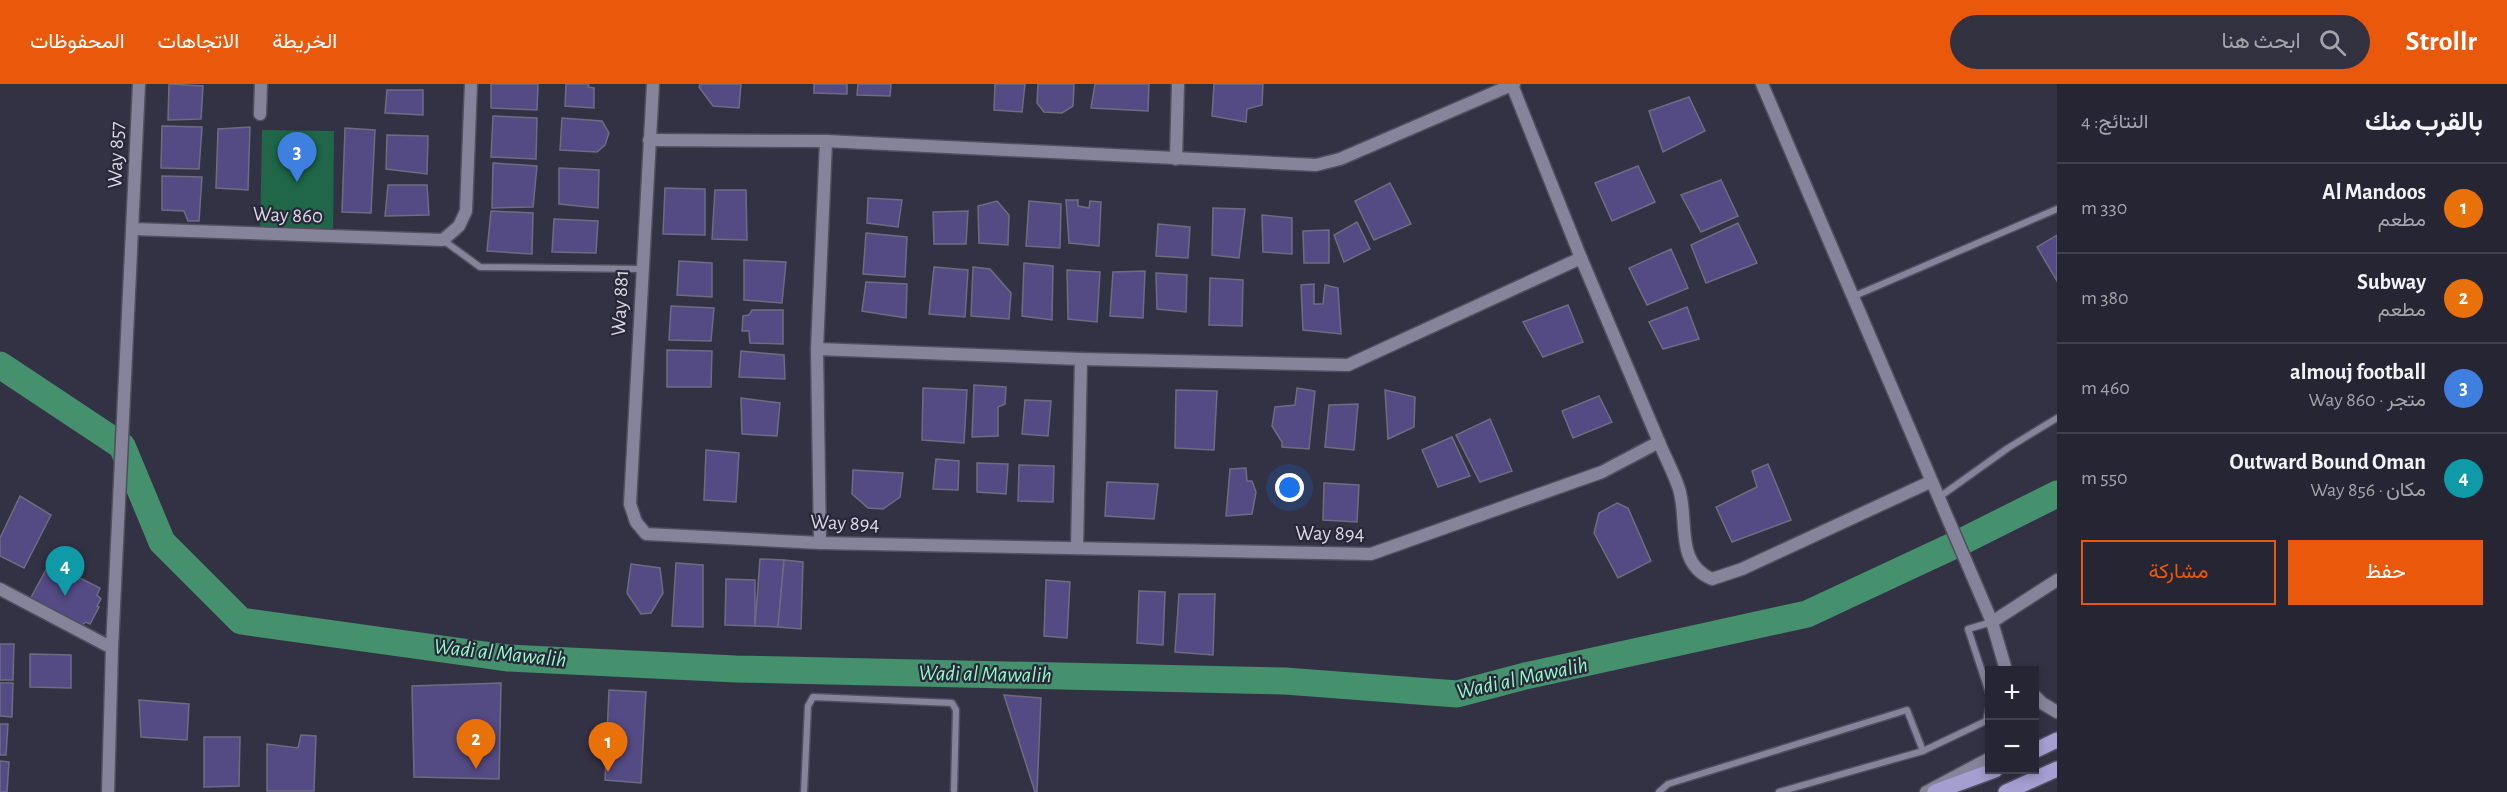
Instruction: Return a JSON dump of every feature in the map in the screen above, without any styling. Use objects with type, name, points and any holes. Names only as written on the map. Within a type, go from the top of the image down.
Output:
[{"type":"main road","points":[[2039,749],[2057,740]]},
{"type":"main road","points":[[2007,792],[2057,769]]},
{"type":"main road","points":[[1935,792],[1985,774]]},
{"type":"street","name":"Way 857","points":[[108,792],[112,648],[139,84]]},
{"type":"street","points":[[260,114],[261,84]]},
{"type":"street","points":[[443,240],[459,226],[466,211],[471,84]]},
{"type":"street","name":"Way 881","points":[[636,522],[630,504],[641,269],[653,84]]},
{"type":"street","points":[[1176,159],[1178,84]]},
{"type":"street","points":[[649,140],[826,141],[1316,165],[1340,159],[1513,84],[1581,258],[1680,490],[1686,552],[1702,574],[1712,579],[1742,569],[1930,482]]},
{"type":"street","points":[[1762,84],[1937,499],[1992,622],[2005,666]]},
{"type":"street","points":[[820,543],[817,349],[826,141]]},
{"type":"street","name":"Way 860","points":[[133,229],[443,240]]},
{"type":"street","points":[[817,349],[1081,359],[1348,365],[1581,258]]},
{"type":"street","points":[[1077,548],[1081,359]]},
{"type":"street","name":"Way 894","points":[[636,522],[646,534],[820,543],[1371,554],[1602,472],[1659,442]]},
{"type":"street","points":[[1992,622],[2057,580]]},
{"type":"street","points":[[0,589],[112,648]]},
{"type":"street","points":[[2003,656],[2012,666]]},
{"type":"street","points":[[2039,700],[2057,712]]},
{"type":"street","points":[[1926,792],[1985,760]]},
{"type":"lane","points":[[1852,297],[2057,209]]},
{"type":"lane","points":[[443,240],[480,267],[641,269]]},
{"type":"lane","points":[[1937,499],[2008,448],[2057,418]]},
{"type":"lane","points":[[1985,683],[1968,629],[1992,622]]},
{"type":"lane","points":[[804,792],[808,706],[813,697],[952,703],[956,710],[954,790]]},
{"type":"lane","points":[[1659,792],[1668,784],[1907,710],[1923,751]]},
{"type":"lane","points":[[1779,792],[1923,751],[1986,720]]},
{"type":"green space","points":[[262,130],[334,131],[333,238],[260,236]]},
{"type":"building","points":[[169,84],[203,86],[201,119],[168,120]]},
{"type":"building","points":[[491,84],[538,84],[537,110],[491,108]]},
{"type":"building","points":[[566,84],[589,84],[588,87],[594,88],[594,108],[565,106]]},
{"type":"building","points":[[700,84],[741,84],[739,108],[713,106],[699,87]]},
{"type":"building","points":[[814,84],[847,84],[847,94],[814,93]]},
{"type":"building","points":[[858,84],[891,84],[890,96],[857,95]]},
{"type":"building","points":[[995,84],[1025,84],[1022,112],[994,110]]},
{"type":"building","points":[[1038,84],[1074,84],[1073,106],[1062,113],[1044,112],[1037,103]]},
{"type":"building","points":[[1095,84],[1149,84],[1148,111],[1091,108]]},
{"type":"building","points":[[1214,84],[1263,84],[1262,105],[1247,109],[1246,122],[1212,116]]},
{"type":"building","points":[[387,90],[423,90],[423,115],[385,113]]},
{"type":"building","points":[[1689,97],[1705,131],[1663,152],[1649,111]]},
{"type":"building","points":[[493,116],[537,118],[536,159],[491,157]]},
{"type":"building","points":[[562,118],[602,121],[609,133],[605,145],[597,152],[560,150]]},
{"type":"building","points":[[162,126],[202,127],[199,169],[161,168]]},
{"type":"building","points":[[250,127],[248,190],[216,188],[218,129]]},
{"type":"building","points":[[345,128],[375,130],[371,213],[342,212]]},
{"type":"building","points":[[387,135],[428,136],[427,174],[386,169]]},
{"type":"building","points":[[493,163],[537,166],[533,207],[492,208]]},
{"type":"building","points":[[1638,166],[1655,202],[1612,221],[1595,183]]},
{"type":"building","points":[[559,168],[599,170],[598,208],[559,204]]},
{"type":"building","points":[[162,176],[202,177],[199,221],[188,221],[184,211],[162,210]]},
{"type":"building","points":[[1721,180],[1738,216],[1701,232],[1681,195]]},
{"type":"building","points":[[1390,183],[1411,224],[1374,240],[1355,201]]},
{"type":"building","points":[[388,185],[427,185],[429,215],[385,216]]},
{"type":"building","points":[[665,188],[705,189],[705,235],[663,234]]},
{"type":"building","points":[[715,190],[746,190],[747,240],[712,239]]},
{"type":"building","points":[[868,198],[902,200],[898,227],[867,223]]},
{"type":"building","points":[[1066,200],[1078,200],[1078,206],[1089,208],[1090,201],[1101,202],[1099,246],[1069,243]]},
{"type":"building","points":[[997,201],[1009,215],[1008,245],[979,243],[978,206]]},
{"type":"building","points":[[1029,201],[1061,204],[1060,248],[1026,246]]},
{"type":"building","points":[[1213,208],[1245,209],[1239,258],[1212,255]]},
{"type":"building","points":[[491,211],[533,213],[532,254],[487,251]]},
{"type":"building","points":[[968,211],[966,244],[934,244],[933,212]]},
{"type":"building","points":[[1262,215],[1292,218],[1292,254],[1263,252]]},
{"type":"building","points":[[554,219],[598,221],[596,253],[552,252]]},
{"type":"building","points":[[1357,222],[1370,249],[1344,262],[1334,235]]},
{"type":"building","points":[[1738,223],[1757,263],[1706,283],[1691,245]]},
{"type":"building","points":[[1158,224],[1190,227],[1188,258],[1156,256]]},
{"type":"building","points":[[1329,230],[1329,263],[1304,263],[1303,231]]},
{"type":"building","points":[[866,233],[907,237],[905,277],[863,274]]},
{"type":"building","points":[[2057,235],[2057,281],[2037,247]]},
{"type":"building","points":[[1671,249],[1688,288],[1647,305],[1629,268]]},
{"type":"building","points":[[744,260],[786,262],[782,303],[744,300]]},
{"type":"building","points":[[679,261],[712,263],[712,297],[677,295]]},
{"type":"building","points":[[1024,263],[1053,266],[1052,320],[1022,316]]},
{"type":"building","points":[[934,267],[968,270],[965,317],[929,314]]},
{"type":"building","points":[[973,267],[990,269],[1011,293],[1009,319],[971,316]]},
{"type":"building","points":[[1067,270],[1100,272],[1097,322],[1068,319]]},
{"type":"building","points":[[1145,271],[1143,318],[1110,316],[1113,272]]},
{"type":"building","points":[[1156,273],[1187,275],[1186,312],[1157,309]]},
{"type":"building","points":[[1210,278],[1243,280],[1242,326],[1209,325]]},
{"type":"building","points":[[866,282],[907,284],[906,318],[862,311]]},
{"type":"building","points":[[1314,284],[1314,304],[1323,304],[1325,285],[1338,288],[1341,334],[1303,330],[1301,285]]},
{"type":"building","points":[[1568,305],[1583,342],[1543,357],[1523,322]]},
{"type":"building","points":[[671,306],[714,308],[711,341],[669,340]]},
{"type":"building","points":[[1687,307],[1699,339],[1663,349],[1649,322]]},
{"type":"building","points":[[752,310],[783,310],[783,344],[750,343],[749,331],[742,331],[743,316],[749,315]]},
{"type":"building","points":[[667,350],[712,351],[711,387],[667,387]]},
{"type":"building","points":[[741,351],[784,355],[785,379],[739,377]]},
{"type":"building","points":[[974,385],[1006,387],[1005,404],[998,407],[998,436],[972,437]]},
{"type":"building","points":[[923,388],[967,390],[964,443],[922,440]]},
{"type":"building","points":[[1297,388],[1315,391],[1309,449],[1282,447],[1282,442],[1272,426],[1275,407],[1295,405]]},
{"type":"building","points":[[1176,390],[1217,391],[1214,450],[1175,448]]},
{"type":"building","points":[[1385,390],[1415,397],[1414,427],[1388,439]]},
{"type":"building","points":[[1599,396],[1612,422],[1573,438],[1562,411]]},
{"type":"building","points":[[741,398],[780,403],[777,436],[742,434]]},
{"type":"building","points":[[1025,400],[1051,401],[1048,436],[1022,434]]},
{"type":"building","points":[[1358,404],[1354,450],[1325,447],[1329,405]]},
{"type":"building","points":[[1490,419],[1512,471],[1480,482],[1456,435]]},
{"type":"building","points":[[1452,437],[1470,476],[1438,487],[1422,450]]},
{"type":"building","points":[[706,450],[739,453],[736,502],[704,500]]},
{"type":"building","points":[[936,459],[959,461],[958,490],[933,489]]},
{"type":"building","points":[[977,463],[1008,464],[1006,494],[977,492]]},
{"type":"building","points":[[1768,464],[1791,520],[1732,542],[1716,507],[1757,487],[1752,471]]},
{"type":"building","points":[[1019,465],[1054,466],[1053,502],[1018,501]]},
{"type":"building","points":[[1246,468],[1247,481],[1252,481],[1256,492],[1252,514],[1226,516],[1230,469]]},
{"type":"building","points":[[853,470],[903,473],[900,497],[883,509],[868,508],[852,494]]},
{"type":"building","points":[[1107,482],[1158,484],[1154,519],[1105,516]]},
{"type":"building","points":[[1324,483],[1359,485],[1357,522],[1323,520]]},
{"type":"building","points":[[20,496],[51,515],[24,568],[0,556],[0,538]]},
{"type":"building","points":[[1617,503],[1628,508],[1651,561],[1618,578],[1594,533],[1599,513]]},
{"type":"building","points":[[760,559],[784,560],[778,627],[755,626]]},
{"type":"building","points":[[784,560],[803,562],[801,629],[778,627]]},
{"type":"building","points":[[676,563],[703,565],[703,627],[672,626]]},
{"type":"building","points":[[631,564],[660,568],[663,593],[651,613],[641,614],[627,593]]},
{"type":"building","points":[[54,565],[100,588],[97,595],[101,599],[97,606],[99,607],[90,624],[86,622],[79,627],[29,601],[46,570],[50,572]]},
{"type":"building","points":[[726,579],[755,580],[755,626],[725,625]]},
{"type":"building","points":[[1046,580],[1070,582],[1067,638],[1044,636]]},
{"type":"building","points":[[1139,591],[1165,592],[1163,645],[1137,643]]},
{"type":"building","points":[[1179,594],[1215,594],[1213,655],[1175,652]]},
{"type":"building","points":[[0,644],[14,644],[13,680],[0,680]]},
{"type":"building","points":[[30,654],[71,655],[71,688],[30,687]]},
{"type":"building","points":[[0,683],[13,683],[12,717],[0,716]]},
{"type":"building","points":[[501,683],[499,779],[414,777],[412,686]]},
{"type":"building","points":[[609,690],[646,692],[641,783],[605,780]]},
{"type":"building","points":[[1004,695],[1041,698],[1037,792],[1035,792]]},
{"type":"building","points":[[139,700],[189,704],[187,740],[141,737]]},
{"type":"building","points":[[0,724],[8,724],[6,755],[0,755]]},
{"type":"building","points":[[301,735],[316,736],[314,791],[267,791],[267,744],[298,748]]},
{"type":"building","points":[[204,737],[240,737],[239,786],[204,787]]},
{"type":"building","points":[[0,761],[9,762],[7,792],[0,792]]},
{"type":"waterway","name":"Wadi al Mawalih","points":[[0,365],[122,446],[162,542],[241,621],[507,658],[736,669],[1285,681],[1457,694],[1525,676],[1807,614],[1957,544],[2057,494]]},
{"type":"place","name":"almouj football","points":[[297,182]]},
{"type":"place","name":"Outward Bound Oman","points":[[65,596]]},
{"type":"place","name":"Subway","points":[[476,769]]},
{"type":"place","name":"Al Mandoos","points":[[608,772]]}]
